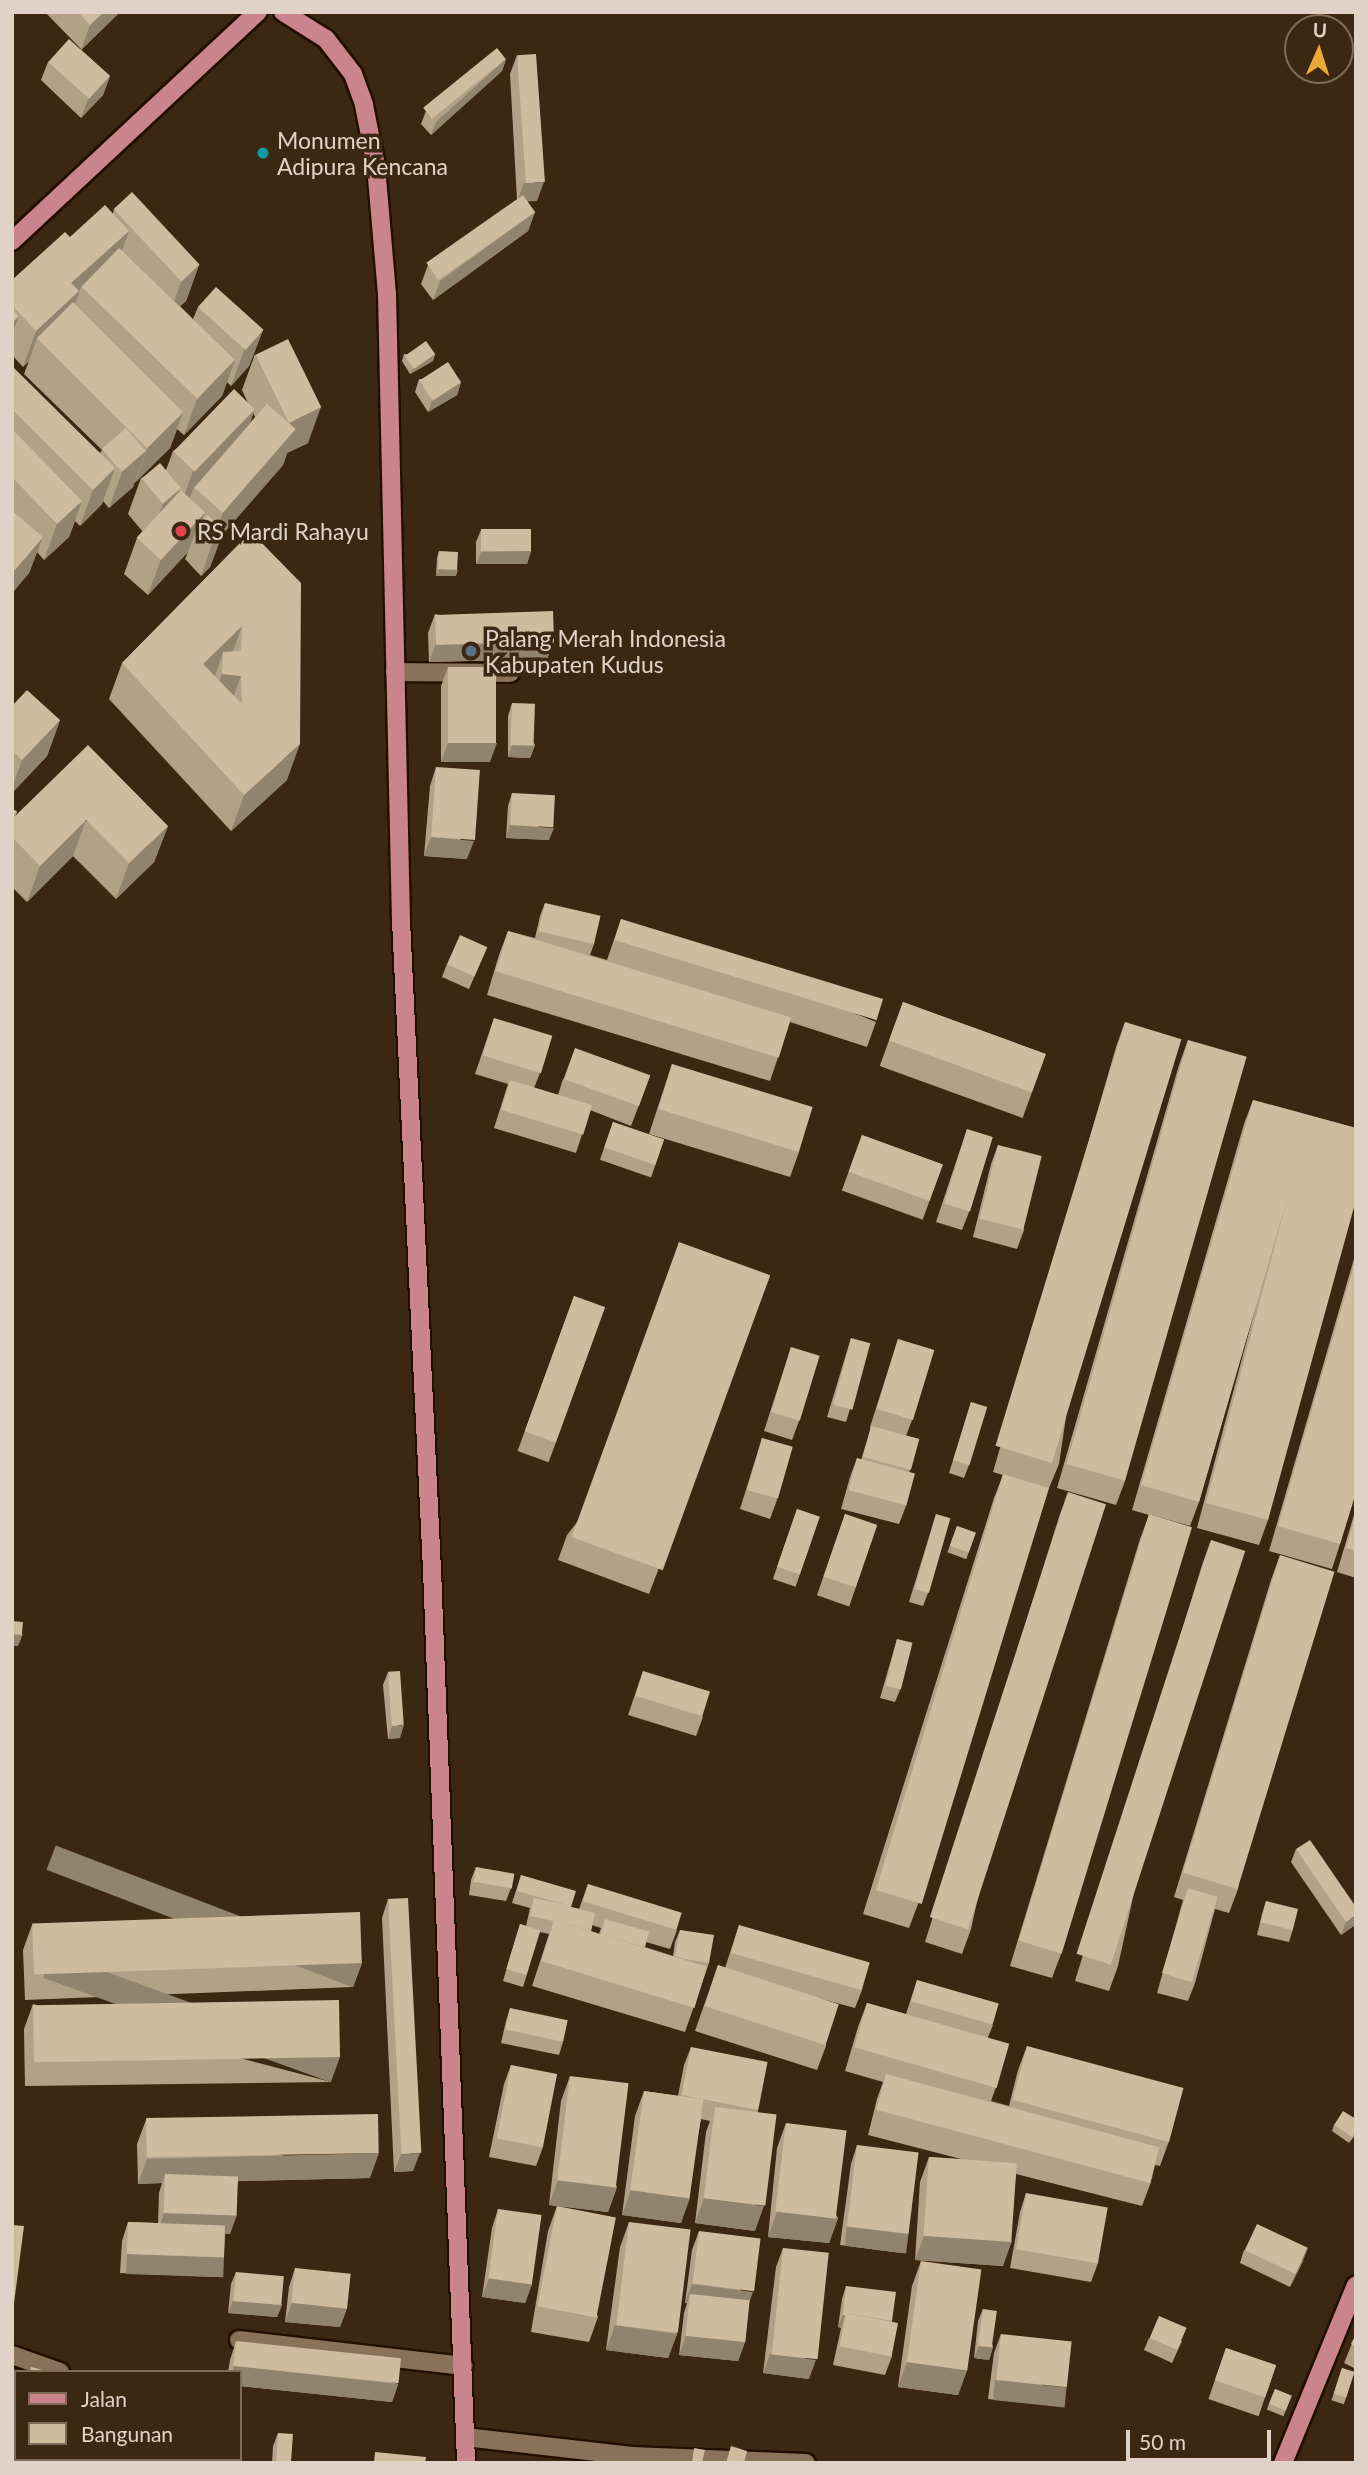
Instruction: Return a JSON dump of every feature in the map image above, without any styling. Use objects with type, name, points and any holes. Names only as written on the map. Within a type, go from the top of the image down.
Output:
[{"type":"main road","points":[[12,240],[258,12]]},
{"type":"main road","points":[[283,12],[326,38],[353,74],[371,136],[387,294],[401,920],[466,2463]]},
{"type":"main road","points":[[1283,2463],[1356,2285]]},
{"type":"street","points":[[395,672],[510,673]]},
{"type":"street","points":[[239,2340],[463,2366]]},
{"type":"street","points":[[12,2355],[54,2370]]},
{"type":"street","points":[[465,2437],[632,2456],[806,2463]]},
{"type":"building","points":[[78,12],[104,12],[90,25]]},
{"type":"building","points":[[69,39],[110,76],[89,99],[48,62]]},
{"type":"building","points":[[497,48],[506,59],[432,119],[423,108]]},
{"type":"building","points":[[536,54],[545,182],[526,183],[517,55]]},
{"type":"building","points":[[132,192],[200,264],[181,281],[114,209]]},
{"type":"building","points":[[523,195],[535,212],[438,280],[426,263]]},
{"type":"building","points":[[105,205],[129,231],[71,283],[79,291],[36,331],[12,305],[12,280],[65,232],[70,237]]},
{"type":"building","points":[[119,248],[235,360],[197,399],[81,287]]},
{"type":"building","points":[[216,287],[264,330],[245,350],[198,307]]},
{"type":"building","points":[[73,302],[183,412],[147,448],[37,338]]},
{"type":"building","points":[[12,310],[19,316],[12,323]]},
{"type":"building","points":[[288,339],[321,407],[289,423],[256,355]]},
{"type":"building","points":[[426,341],[435,354],[414,369],[405,356]]},
{"type":"building","points":[[448,362],[461,382],[433,401],[419,381]]},
{"type":"building","points":[[14,368],[115,468],[93,490],[12,409]]},
{"type":"building","points":[[234,389],[255,409],[194,472],[174,452]]},
{"type":"building","points":[[267,404],[296,429],[223,513],[194,488]]},
{"type":"building","points":[[126,428],[146,451],[122,472],[102,449]]},
{"type":"building","points":[[12,429],[82,501],[57,524],[12,477]]},
{"type":"building","points":[[160,463],[181,488],[163,504],[142,478]]},
{"type":"building","points":[[181,490],[205,513],[161,560],[137,538]]},
{"type":"building","points":[[12,511],[43,537],[14,571],[12,570]]},
{"type":"building","points":[[208,515],[223,531],[214,539],[199,523]]},
{"type":"building","points":[[481,529],[531,529],[531,551],[481,551]]},
{"type":"building","points":[[251,532],[301,583],[300,744],[244,795],[122,663]],"holes":[[[242,626],[241,651],[223,652],[222,674],[241,676],[242,704],[203,664]]]},
{"type":"building","points":[[439,551],[458,552],[457,570],[438,569]]},
{"type":"building","points":[[553,611],[554,641],[436,645],[435,615]]},
{"type":"building","points":[[448,667],[496,667],[496,743],[448,743]]},
{"type":"building","points":[[27,690],[60,720],[22,760],[12,750],[12,706]]},
{"type":"building","points":[[512,703],[535,704],[534,746],[511,745]]},
{"type":"building","points":[[88,745],[168,826],[129,863],[86,820],[40,866],[12,837],[12,819]]},
{"type":"building","points":[[436,767],[480,770],[475,840],[431,837]]},
{"type":"building","points":[[512,793],[555,795],[553,827],[510,825]]},
{"type":"building","points":[[545,903],[601,916],[594,944],[538,931]]},
{"type":"building","points":[[621,919],[883,999],[877,1020],[615,940]]},
{"type":"building","points":[[508,931],[791,1018],[779,1058],[496,971]]},
{"type":"building","points":[[460,935],[487,947],[474,976],[447,964]]},
{"type":"building","points":[[903,1002],[1046,1054],[1032,1093],[889,1041]]},
{"type":"building","points":[[494,1018],[552,1036],[541,1073],[483,1055]]},
{"type":"building","points":[[1125,1022],[1181,1039],[1052,1463],[995,1446]]},
{"type":"building","points":[[1188,1040],[1247,1057],[1125,1481],[1066,1464]]},
{"type":"building","points":[[575,1048],[650,1075],[639,1106],[564,1079]]},
{"type":"building","points":[[672,1064],[813,1107],[799,1152],[658,1109]]},
{"type":"building","points":[[510,1080],[592,1105],[583,1135],[501,1110]]},
{"type":"building","points":[[1253,1100],[1356,1128],[1356,1200],[1268,1520],[1206,1503],[1288,1196],[1199,1502],[1141,1485]]},
{"type":"building","points":[[613,1122],[664,1140],[655,1165],[604,1148]]},
{"type":"building","points":[[967,1129],[993,1137],[970,1211],[944,1204]]},
{"type":"building","points":[[862,1135],[943,1164],[929,1201],[849,1172]]},
{"type":"building","points":[[998,1145],[1042,1156],[1023,1230],[980,1219]]},
{"type":"building","points":[[679,1242],[770,1275],[663,1570],[572,1537]]},
{"type":"building","points":[[1356,1258],[1356,1492],[1340,1544],[1278,1526]]},
{"type":"building","points":[[574,1296],[605,1307],[556,1443],[525,1431]]},
{"type":"building","points":[[851,1338],[870,1343],[852,1410],[833,1405]]},
{"type":"building","points":[[898,1339],[934,1350],[913,1420],[877,1409]]},
{"type":"building","points":[[791,1347],[820,1356],[800,1421],[771,1412]]},
{"type":"building","points":[[971,1402],[987,1407],[969,1465],[953,1460]]},
{"type":"building","points":[[871,1426],[919,1439],[911,1470],[863,1457]]},
{"type":"building","points":[[762,1438],[793,1447],[778,1499],[747,1490]]},
{"type":"building","points":[[857,1458],[915,1474],[906,1505],[848,1490]]},
{"type":"building","points":[[1003,1474],[1049,1488],[922,1904],[876,1890]]},
{"type":"building","points":[[1068,1492],[1106,1504],[968,1929],[930,1917]]},
{"type":"building","points":[[797,1509],[820,1517],[800,1574],[777,1567]]},
{"type":"building","points":[[845,1514],[877,1525],[856,1587],[824,1576]]},
{"type":"building","points":[[936,1514],[950,1518],[929,1593],[915,1589]]},
{"type":"building","points":[[1149,1514],[1192,1527],[1062,1954],[1019,1941]]},
{"type":"building","points":[[1356,1514],[1356,1551],[1346,1548]]},
{"type":"building","points":[[957,1526],[976,1533],[969,1553],[950,1546]]},
{"type":"building","points":[[1211,1540],[1245,1551],[1111,1965],[1077,1954]]},
{"type":"building","points":[[1280,1555],[1335,1572],[1237,1889],[1183,1872]]},
{"type":"building","points":[[12,1621],[23,1622],[22,1635],[12,1634]]},
{"type":"building","points":[[897,1639],[913,1643],[901,1689],[885,1686]]},
{"type":"building","points":[[400,1671],[404,1725],[392,1726],[388,1672]]},
{"type":"building","points":[[643,1671],[710,1691],[702,1716],[635,1696]]},
{"type":"building","points":[[1310,1840],[1356,1907],[1356,1915],[1346,1922],[1296,1849]]},
{"type":"building","points":[[476,1867],[514,1874],[512,1889],[473,1882]]},
{"type":"building","points":[[521,1875],[576,1891],[571,1907],[595,1913],[591,1931],[530,1916],[534,1898],[567,1905],[517,1891]]},
{"type":"building","points":[[588,1884],[682,1913],[676,1930],[583,1901]]},
{"type":"building","points":[[1188,1888],[1218,1897],[1192,1982],[1162,1973]]},
{"type":"building","points":[[408,1898],[421,2153],[401,2154],[388,1899]]},
{"type":"building","points":[[1266,1901],[1298,1909],[1293,1930],[1261,1922]]},
{"type":"building","points":[[360,1912],[362,1963],[34,1974],[32,1923]]},
{"type":"building","points":[[605,1919],[649,1932],[645,1947],[601,1934]]},
{"type":"building","points":[[554,1920],[707,1967],[694,2008],[541,1961]]},
{"type":"building","points":[[520,1924],[540,1930],[526,1975],[506,1969]]},
{"type":"building","points":[[739,1925],[870,1962],[862,1990],[731,1953]]},
{"type":"building","points":[[680,1930],[714,1935],[709,1963],[675,1956]]},
{"type":"building","points":[[718,1965],[839,2004],[825,2045],[705,2006]]},
{"type":"building","points":[[917,1980],[999,2003],[993,2025],[911,2001]]},
{"type":"building","points":[[339,2000],[340,2057],[34,2062],[33,2005]]},
{"type":"building","points":[[867,2003],[1009,2044],[997,2088],[854,2047]]},
{"type":"building","points":[[510,2008],[568,2020],[563,2042],[505,2030]]},
{"type":"building","points":[[1027,2046],[1183,2088],[1169,2142],[1013,2100]]},
{"type":"building","points":[[691,2047],[768,2062],[758,2110],[682,2095]]},
{"type":"building","points":[[511,2065],[557,2074],[543,2148],[497,2139]]},
{"type":"building","points":[[886,2074],[1159,2147],[1150,2183],[876,2110]]},
{"type":"building","points":[[570,2076],[629,2083],[616,2187],[557,2180]]},
{"type":"building","points":[[644,2091],[703,2099],[689,2198],[630,2190]]},
{"type":"building","points":[[715,2107],[777,2115],[765,2206],[704,2198]]},
{"type":"building","points":[[1343,2111],[1356,2119],[1356,2131],[1352,2137],[1334,2125]]},
{"type":"building","points":[[378,2114],[379,2153],[147,2157],[146,2118]]},
{"type":"building","points":[[786,2123],[847,2130],[836,2219],[775,2211]]},
{"type":"building","points":[[857,2145],[919,2153],[909,2234],[847,2226]]},
{"type":"building","points":[[929,2157],[1017,2163],[1011,2242],[923,2236]]},
{"type":"building","points":[[165,2174],[238,2177],[237,2216],[164,2213]]},
{"type":"building","points":[[1026,2193],[1108,2207],[1098,2264],[1016,2249]]},
{"type":"building","points":[[557,2206],[616,2217],[596,2318],[538,2306]]},
{"type":"building","points":[[498,2209],[542,2215],[532,2284],[488,2278]]},
{"type":"building","points":[[128,2222],[225,2225],[224,2257],[127,2254]]},
{"type":"building","points":[[629,2222],[691,2230],[678,2333],[616,2325]]},
{"type":"building","points":[[1257,2224],[1308,2248],[1295,2274],[1245,2250]]},
{"type":"building","points":[[12,2225],[24,2226],[13,2311],[12,2311]]},
{"type":"building","points":[[699,2231],[761,2239],[754,2291],[693,2284]]},
{"type":"building","points":[[783,2248],[829,2253],[818,2359],[772,2354]]},
{"type":"building","points":[[921,2261],[981,2269],[967,2370],[907,2362]]},
{"type":"building","points":[[295,2268],[351,2274],[347,2309],[291,2303]]},
{"type":"building","points":[[236,2272],[284,2276],[281,2305],[233,2301]]},
{"type":"building","points":[[846,2286],[896,2292],[892,2321],[846,2313],[843,2315]]},
{"type":"building","points":[[690,2294],[750,2300],[745,2342],[686,2336]]},
{"type":"building","points":[[983,2309],[997,2311],[992,2348],[978,2346]]},
{"type":"building","points":[[846,2313],[898,2323],[892,2356],[840,2346]]},
{"type":"building","points":[[1159,2316],[1187,2328],[1177,2350],[1150,2338]]},
{"type":"building","points":[[1001,2334],[1072,2341],[1067,2387],[996,2380]]},
{"type":"building","points":[[1356,2334],[1356,2347],[1351,2344]]},
{"type":"building","points":[[236,2341],[401,2358],[398,2383],[233,2366]]},
{"type":"building","points":[[1226,2348],[1276,2365],[1265,2397],[1215,2380]]},
{"type":"building","points":[[1342,2368],[1354,2372],[1346,2398],[1334,2394]]},
{"type":"building","points":[[1275,2389],[1292,2396],[1286,2411],[1269,2404]]},
{"type":"building","points":[[278,2433],[293,2434],[291,2463],[276,2463]]},
{"type":"building","points":[[731,2446],[747,2451],[744,2463],[726,2463]]},
{"type":"building","points":[[694,2448],[705,2450],[702,2463],[692,2463]]},
{"type":"building","points":[[375,2452],[426,2457],[425,2463],[374,2463]]},
{"type":"building","points":[[62,2461],[95,2461],[95,2463]]},
{"type":"place","name":"Monumen Adipura Kencana","points":[[263,153]]},
{"type":"place","name":"RS Mardi Rahayu","points":[[181,531]]},
{"type":"place","name":"Palang Merah Indonesia Kabupaten Kudus","points":[[471,651]]}]
